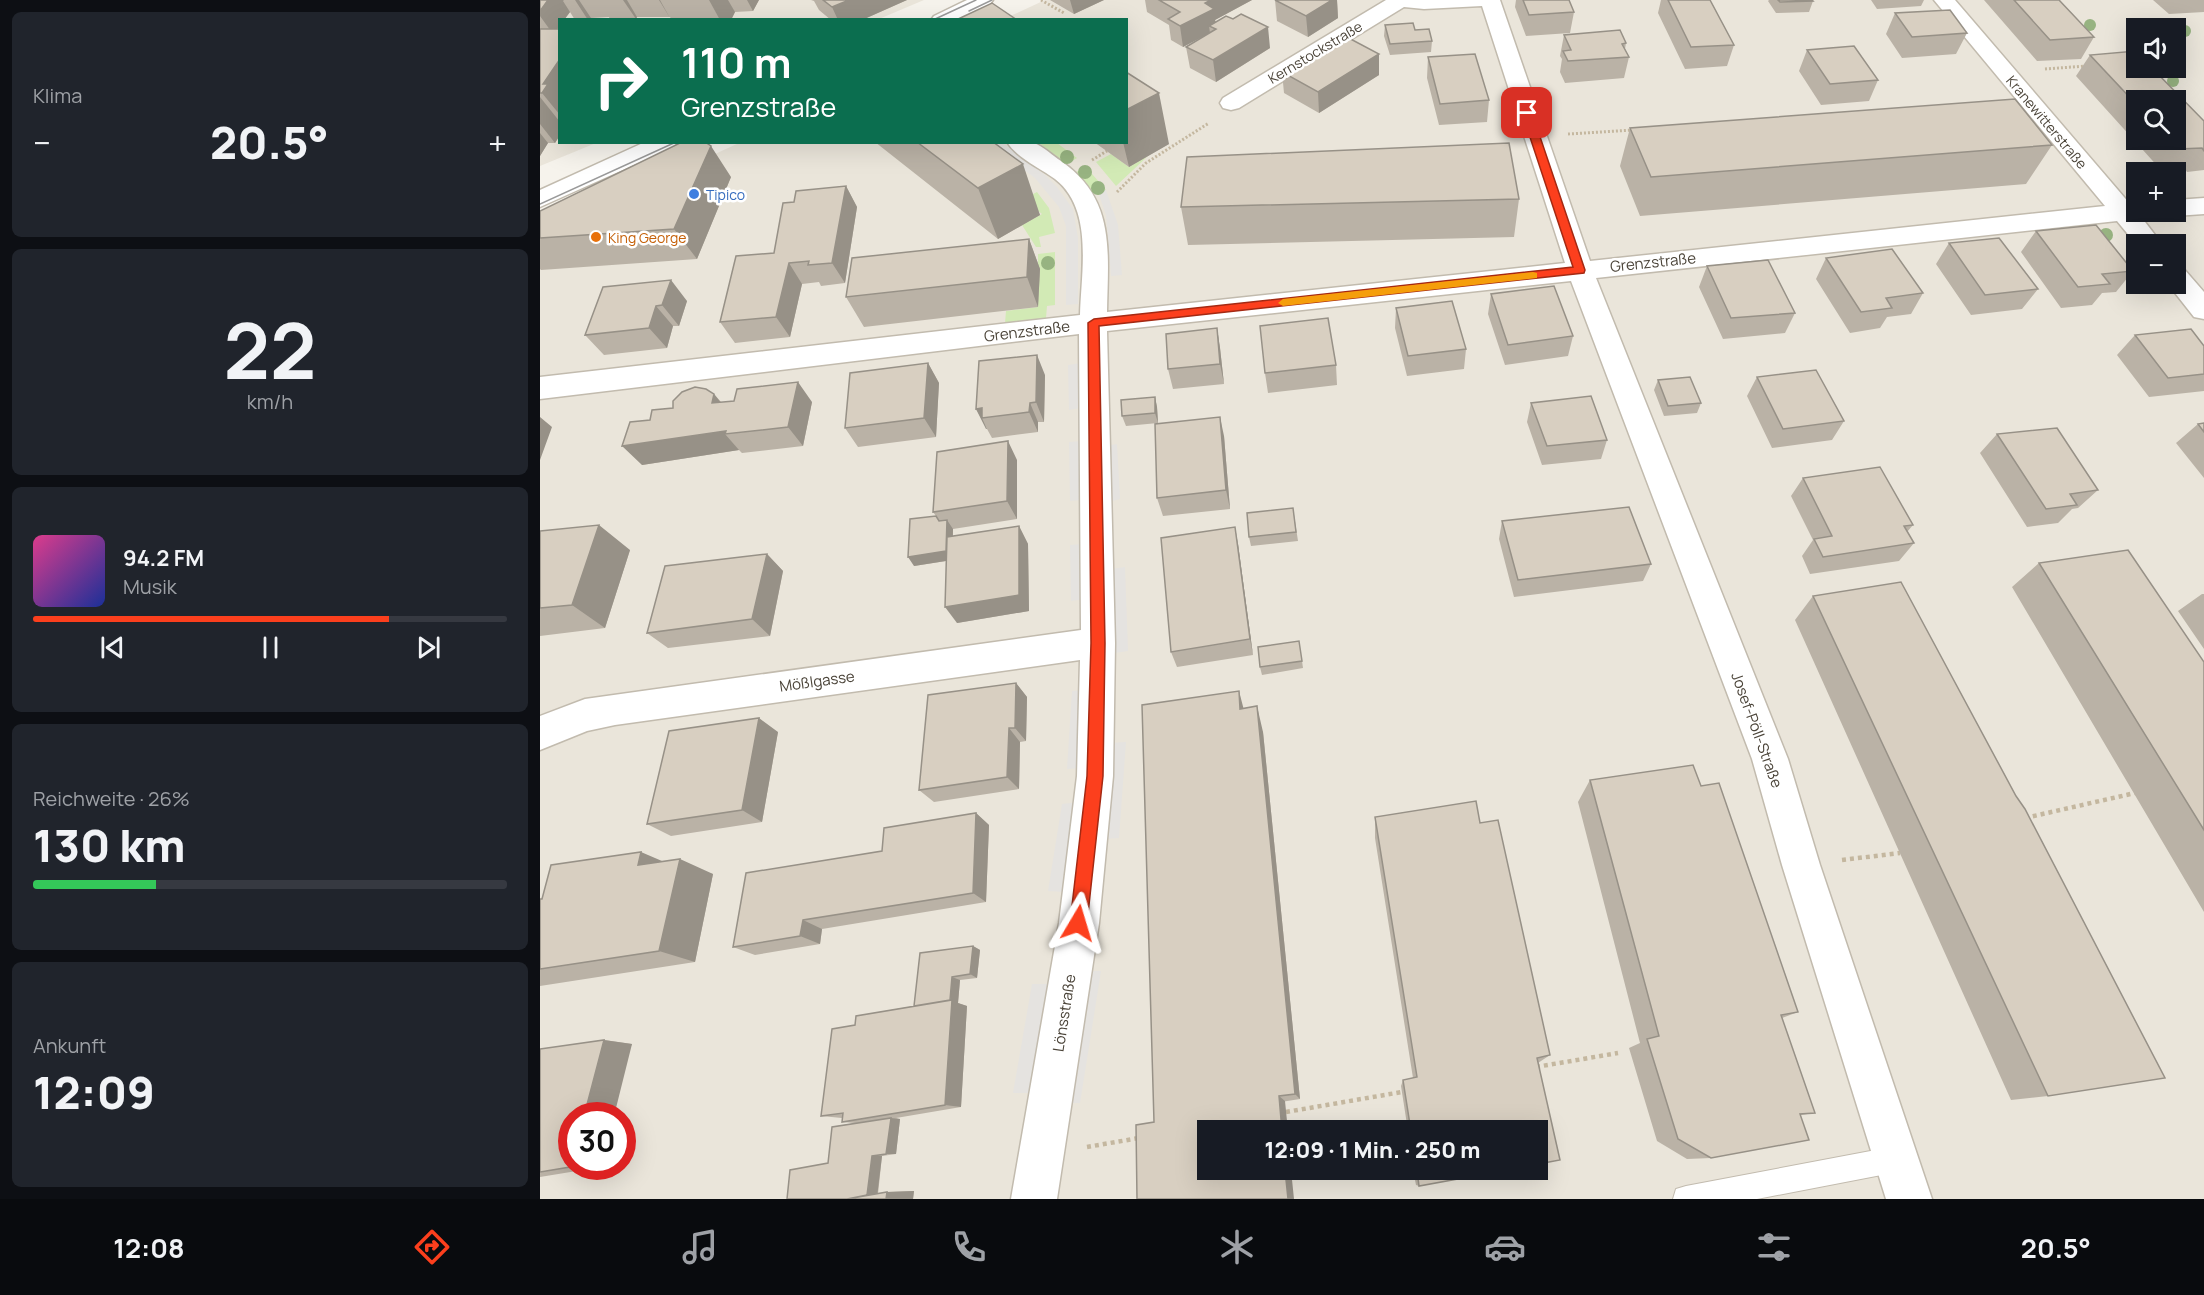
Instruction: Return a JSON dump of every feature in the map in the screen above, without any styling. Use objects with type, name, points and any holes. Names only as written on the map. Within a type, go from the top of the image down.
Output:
[{"type":"street","points":[[944,18],[983,0]]},
{"type":"street","points":[[1398,0],[1424,3],[1488,0]]},
{"type":"street","name":"Kernstockstraße","points":[[1231,103],[1398,0]]},
{"type":"street","name":"Josef-Pöll-Straße","points":[[1488,0],[1580,270],[1770,759],[1801,865],[1909,1199]]},
{"type":"street","name":"Kranewitterstraße","points":[[1944,0],[2126,208]]},
{"type":"street","points":[[540,199],[662,144]]},
{"type":"street","name":"Lönsstraße","points":[[1021,144],[1065,175],[1077,188],[1087,203],[1095,240],[1098,643],[1095,776],[1080,912],[1034,1199]]},
{"type":"street","points":[[2186,207],[2204,206]]},
{"type":"street","name":"Grenzstraße","points":[[540,388],[1094,323],[2126,211]]},
{"type":"street","points":[[2186,288],[2204,310]]},
{"type":"street","name":"Mößlgasse","points":[[540,733],[585,715],[615,709],[1098,643]]},
{"type":"lane","points":[[1686,1199],[1897,1159]]},
{"type":"path","points":[[1041,0],[1064,13]]},
{"type":"path","points":[[2005,72],[2087,65]]},
{"type":"path","points":[[1118,190],[1146,163],[1208,124],[1231,103]]},
{"type":"path","points":[[1534,136],[1639,130]]},
{"type":"path","points":[[1093,159],[1107,151]]},
{"type":"path","points":[[2016,820],[2135,793]]},
{"type":"path","points":[[1801,865],[1900,853]]},
{"type":"path","points":[[1526,1069],[1618,1053]]},
{"type":"path","points":[[1286,1112],[1402,1092]]},
{"type":"path","points":[[1093,1146],[1152,1136]]},
{"type":"shaded area","points":[[540,0],[924,0],[881,18],[558,18],[558,144],[594,144],[540,166]]},
{"type":"shaded area","points":[[1045,0],[2204,0],[2204,1199],[540,1199],[540,234],[737,144],[1128,144],[1128,18],[1006,18]]},
{"type":"shaded area","points":[[989,144],[1004,144],[1045,175],[1073,209],[1078,238],[1078,304],[1066,305],[1066,226],[1059,207],[1035,178]]},
{"type":"shaded area","points":[[1106,190],[1118,225],[1122,275],[1111,276],[1106,215],[1098,192]]},
{"type":"shaded area","points":[[1081,363],[1080,408],[1069,410],[1068,365]]},
{"type":"shaded area","points":[[1082,441],[1082,500],[1070,501],[1069,442]]},
{"type":"shaded area","points":[[1117,444],[1120,499],[1109,502],[1105,446]]},
{"type":"shaded area","points":[[1083,544],[1085,599],[1071,601],[1070,545]]},
{"type":"shaded area","points":[[1125,567],[1128,651],[1115,653],[1111,569]]},
{"type":"shaded area","points":[[1085,690],[1081,768],[1067,769],[1072,691]]},
{"type":"shaded area","points":[[1126,742],[1119,838],[1103,839],[1110,743]]},
{"type":"shaded area","points":[[1079,802],[1065,892],[1048,891],[1062,804]]},
{"type":"shaded area","points":[[1084,971],[1101,971],[1080,1103],[1063,1103]]},
{"type":"shaded area","points":[[1032,984],[1049,984],[1031,1093],[1013,1093]]},
{"type":"green space","points":[[1040,144],[1058,144],[1077,158],[1067,164]]},
{"type":"green space","points":[[1111,154],[1129,167],[1148,156],[1116,186],[1096,162]]},
{"type":"green space","points":[[1086,167],[1106,190],[1093,193],[1076,172]]},
{"type":"green space","points":[[1037,192],[1049,208],[1055,233],[1039,237],[1041,247],[1036,247],[1022,225],[1042,214],[1023,199]]},
{"type":"green space","points":[[1055,252],[1055,305],[1047,306],[1046,318],[1005,323],[1006,311],[1038,307],[1038,254]]},
{"type":"building","points":[[540,0],[548,0],[540,11]]},
{"type":"building","points":[[823,0],[849,0],[832,7]]},
{"type":"building","points":[[1159,0],[1211,0],[1205,3],[1214,9],[1180,26],[1168,19],[1180,12]]},
{"type":"building","points":[[1275,0],[1332,0],[1306,16]]},
{"type":"building","points":[[1523,0],[1569,0],[1574,12],[1529,15]]},
{"type":"building","points":[[1668,0],[1710,0],[1734,45],[1691,47]]},
{"type":"building","points":[[1778,0],[1812,0],[1813,1],[1780,2]]},
{"type":"building","points":[[2014,0],[2059,0],[2094,37],[2050,40]]},
{"type":"building","points":[[992,3],[1014,18],[960,18]]},
{"type":"building","points":[[1950,10],[1967,33],[1912,37],[1895,13]]},
{"type":"building","points":[[1241,14],[1268,27],[1213,60],[1186,47],[1216,29],[1209,26],[1226,16],[1233,19]]},
{"type":"building","points":[[1413,23],[1415,30],[1429,29],[1432,41],[1390,44],[1385,25]]},
{"type":"building","points":[[540,29],[558,29],[558,62],[543,84],[548,84],[540,93]]},
{"type":"building","points":[[1620,30],[1626,43],[1622,44],[1629,57],[1568,61],[1563,51],[1571,50],[1564,35]]},
{"type":"building","points":[[1343,35],[1379,54],[1318,92],[1282,72]]},
{"type":"building","points":[[1854,46],[1878,80],[1830,84],[1807,50]]},
{"type":"building","points":[[2126,52],[2126,78],[2162,78],[2174,90],[2126,90],[2126,93],[2090,55]]},
{"type":"building","points":[[1475,54],[1489,100],[1440,104],[1428,57]]},
{"type":"building","points":[[1128,73],[1159,93],[1128,109]]},
{"type":"building","points":[[2015,99],[2052,145],[1651,177],[1630,128]]},
{"type":"building","points":[[2186,103],[2204,121],[2204,151],[2202,148],[2186,149]]},
{"type":"building","points":[[1509,143],[1519,199],[1181,207],[1187,157]]},
{"type":"building","points":[[678,144],[708,144],[711,146],[674,229],[540,238],[540,211]]},
{"type":"building","points":[[920,144],[996,144],[1023,164],[978,188]]},
{"type":"building","points":[[846,186],[832,263],[808,265],[809,261],[789,263],[776,317],[720,322],[736,256],[774,253],[783,203],[794,202],[796,191]]},
{"type":"building","points":[[2096,225],[2126,262],[2126,272],[2102,274],[2110,284],[2078,287],[2036,231]]},
{"type":"building","points":[[1999,238],[2038,289],[1985,295],[1949,243]]},
{"type":"building","points":[[1029,239],[1027,277],[846,297],[852,258]]},
{"type":"building","points":[[1892,249],[1923,293],[1886,298],[1892,308],[1861,312],[1826,258]]},
{"type":"building","points":[[1768,260],[1795,313],[1731,318],[1707,266]]},
{"type":"building","points":[[671,280],[662,305],[656,306],[649,328],[585,335],[603,287]]},
{"type":"building","points":[[1554,286],[1573,336],[1508,345],[1491,294]]},
{"type":"building","points":[[1452,301],[1466,349],[1408,356],[1396,308]]},
{"type":"building","points":[[1328,318],[1336,365],[1265,373],[1260,326]]},
{"type":"building","points":[[1217,328],[1220,364],[1168,369],[1166,334]]},
{"type":"building","points":[[2191,329],[2204,346],[2204,374],[2168,378],[2135,335]]},
{"type":"building","points":[[1037,355],[1036,402],[1030,403],[1029,412],[982,418],[982,408],[976,409],[979,361]]},
{"type":"building","points":[[928,363],[924,418],[845,428],[850,373]]},
{"type":"building","points":[[1816,370],[1844,421],[1783,429],[1757,377]]},
{"type":"building","points":[[1690,377],[1701,403],[1668,406],[1658,380]]},
{"type":"building","points":[[798,382],[788,427],[725,434],[726,431],[622,446],[630,422],[650,420],[652,410],[673,408],[673,401],[682,392],[695,387],[706,389],[714,394],[712,403],[734,401],[737,389]]},
{"type":"building","points":[[1591,396],[1607,440],[1547,446],[1531,403]]},
{"type":"building","points":[[1155,397],[1155,413],[1122,416],[1121,400]]},
{"type":"building","points":[[1220,417],[1226,490],[1157,498],[1155,424]]},
{"type":"building","points":[[2204,423],[2204,432],[2198,424]]},
{"type":"building","points":[[2057,428],[2098,490],[2070,494],[2077,505],[2046,509],[1997,434]]},
{"type":"building","points":[[1008,441],[1007,501],[933,512],[937,452]]},
{"type":"building","points":[[1880,467],[1913,525],[1904,526],[1914,543],[1823,557],[1814,539],[1832,536],[1803,478]]},
{"type":"building","points":[[1629,507],[1651,564],[1518,580],[1502,521]]},
{"type":"building","points":[[1293,508],[1296,532],[1249,537],[1247,513]]},
{"type":"building","points":[[936,516],[939,521],[947,520],[946,551],[908,557],[910,519]]},
{"type":"building","points":[[599,525],[572,605],[540,608],[540,531]]},
{"type":"building","points":[[1019,526],[1019,595],[945,607],[947,537]]},
{"type":"building","points":[[1235,527],[1250,639],[1171,652],[1161,538]]},
{"type":"building","points":[[2128,550],[2204,662],[2204,830],[2039,563]]},
{"type":"building","points":[[767,554],[752,619],[647,633],[665,566]]},
{"type":"building","points":[[1901,582],[2025,809],[2165,1078],[2048,1096],[1813,596]]},
{"type":"building","points":[[1299,641],[1302,661],[1260,667],[1258,647]]},
{"type":"building","points":[[1016,683],[1015,728],[1009,728],[1007,777],[919,790],[928,695]]},
{"type":"building","points":[[1239,691],[1240,709],[1257,706],[1295,1094],[1279,1096],[1281,1120],[1197,1120],[1197,1180],[1286,1180],[1288,1199],[1137,1199],[1136,1125],[1154,1122],[1142,705]]},
{"type":"building","points":[[759,718],[742,810],[647,824],[669,731]]},
{"type":"building","points":[[1693,765],[1701,786],[1719,783],[1798,1012],[1781,1015],[1815,1113],[1800,1114],[1809,1140],[1711,1158],[1678,1139],[1647,1039],[1659,1036],[1590,780]]},
{"type":"building","points":[[1476,801],[1480,823],[1498,820],[1550,1055],[1537,1058],[1560,1160],[1548,1162],[1548,1120],[1409,1120],[1403,1080],[1417,1077],[1375,817]]},
{"type":"building","points":[[976,813],[973,893],[803,920],[800,936],[733,947],[746,873],[882,851],[884,828]]},
{"type":"building","points":[[641,852],[638,865],[680,859],[659,951],[540,969],[540,899],[542,899],[551,865]]},
{"type":"building","points":[[973,946],[970,974],[952,977],[950,1000],[914,1006],[920,953]]},
{"type":"building","points":[[952,1000],[945,1105],[842,1122],[843,1113],[821,1116],[832,1029],[855,1025],[856,1016]]},
{"type":"building","points":[[604,1040],[588,1102],[558,1102],[558,1169],[540,1172],[540,1049]]},
{"type":"building","points":[[891,1118],[886,1154],[872,1156],[867,1195],[847,1199],[787,1199],[790,1170],[828,1163],[832,1127]]},
{"type":"building","points":[[1418,1180],[1452,1180],[1419,1186]]},
{"type":"building","points":[[887,1192],[886,1199],[847,1199]]},
{"type":"tram line","points":[[937,18],[976,0]]},
{"type":"tram line","points":[[969,11],[992,0]]},
{"type":"tram line","points":[[540,204],[672,144]]},
{"type":"slow traffic","points":[[1283,303],[1533,275]]},
{"type":"place","name":"Tipico","points":[[694,194]]},
{"type":"place","name":"King George","points":[[596,237]]},
{"type":"route","points":[[1078,923],[1095,776],[1098,643],[1094,323],[1580,270],[1527,113]]}]
